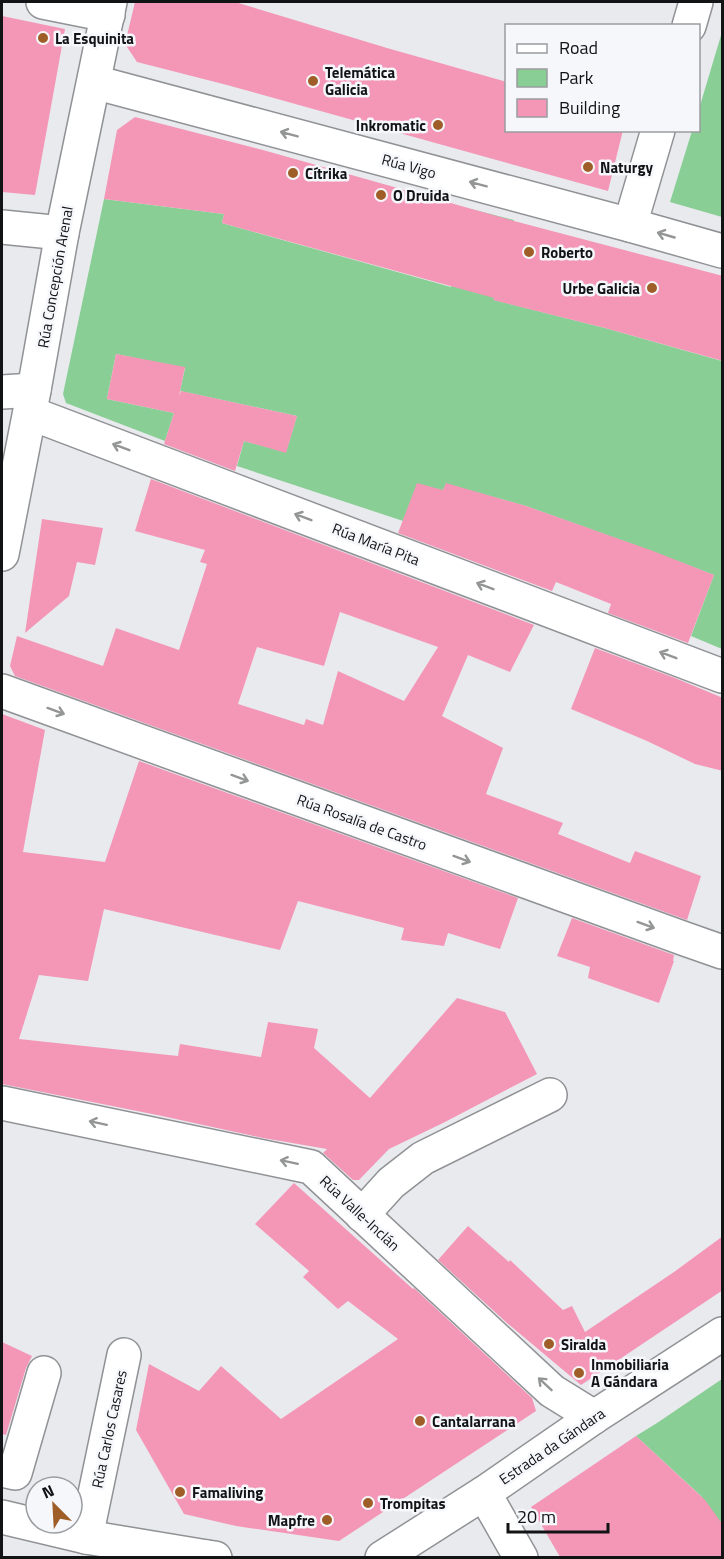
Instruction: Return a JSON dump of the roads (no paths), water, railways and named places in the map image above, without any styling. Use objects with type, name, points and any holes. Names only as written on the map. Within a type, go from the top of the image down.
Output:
[{"type":"street","points":[[43,2],[109,8]]},
{"type":"street","points":[[690,24],[696,2]]},
{"type":"street","name":"Rúa Concepción Arenal","points":[[2,554],[62,233],[109,8]]},
{"type":"street","name":"Rúa Vigo","points":[[94,82],[723,251]]},
{"type":"street","points":[[630,225],[657,132]]},
{"type":"street","points":[[2,227],[62,233]]},
{"type":"street","points":[[2,392],[32,401]]},
{"type":"street","name":"Rúa María Pita","points":[[32,401],[723,676]]},
{"type":"street","name":"Rúa Rosalía de Castro","points":[[2,691],[723,952]]},
{"type":"street","points":[[362,1215],[391,1183],[423,1158],[550,1095]]},
{"type":"street","name":"Rúa Valle-Inclán","points":[[2,1103],[311,1167],[552,1391],[594,1417]]},
{"type":"street","name":"Estrada da Gándara","points":[[382,1557],[484,1493],[594,1417],[722,1334]]},
{"type":"street","name":"Rúa Carlos Casares","points":[[86,1537],[124,1355]]},
{"type":"street","points":[[2,1470],[15,1473],[44,1373]]},
{"type":"street","points":[[484,1493],[522,1557]]},
{"type":"street","points":[[2,1517],[86,1537],[210,1557]]},
{"type":"place","name":"La Esquinita","points":[[43,38]]},
{"type":"place","name":"Telemática Galicia","points":[[313,81]]},
{"type":"place","name":"Inkromatic","points":[[438,125]]},
{"type":"place","name":"Naturgy","points":[[588,167]]},
{"type":"place","name":"Cítrika","points":[[293,173]]},
{"type":"place","name":"O Druida","points":[[381,195]]},
{"type":"place","name":"Roberto","points":[[529,252]]},
{"type":"place","name":"Urbe Galicia","points":[[652,288]]},
{"type":"place","name":"Siralda","points":[[549,1344]]},
{"type":"place","name":"Inmobiliaria A Gándara","points":[[579,1373]]},
{"type":"place","name":"Cantalarrana","points":[[420,1421]]},
{"type":"place","name":"Famaliving","points":[[180,1492]]},
{"type":"place","name":"Trompitas","points":[[368,1503]]},
{"type":"place","name":"Mapfre","points":[[327,1520]]}]
